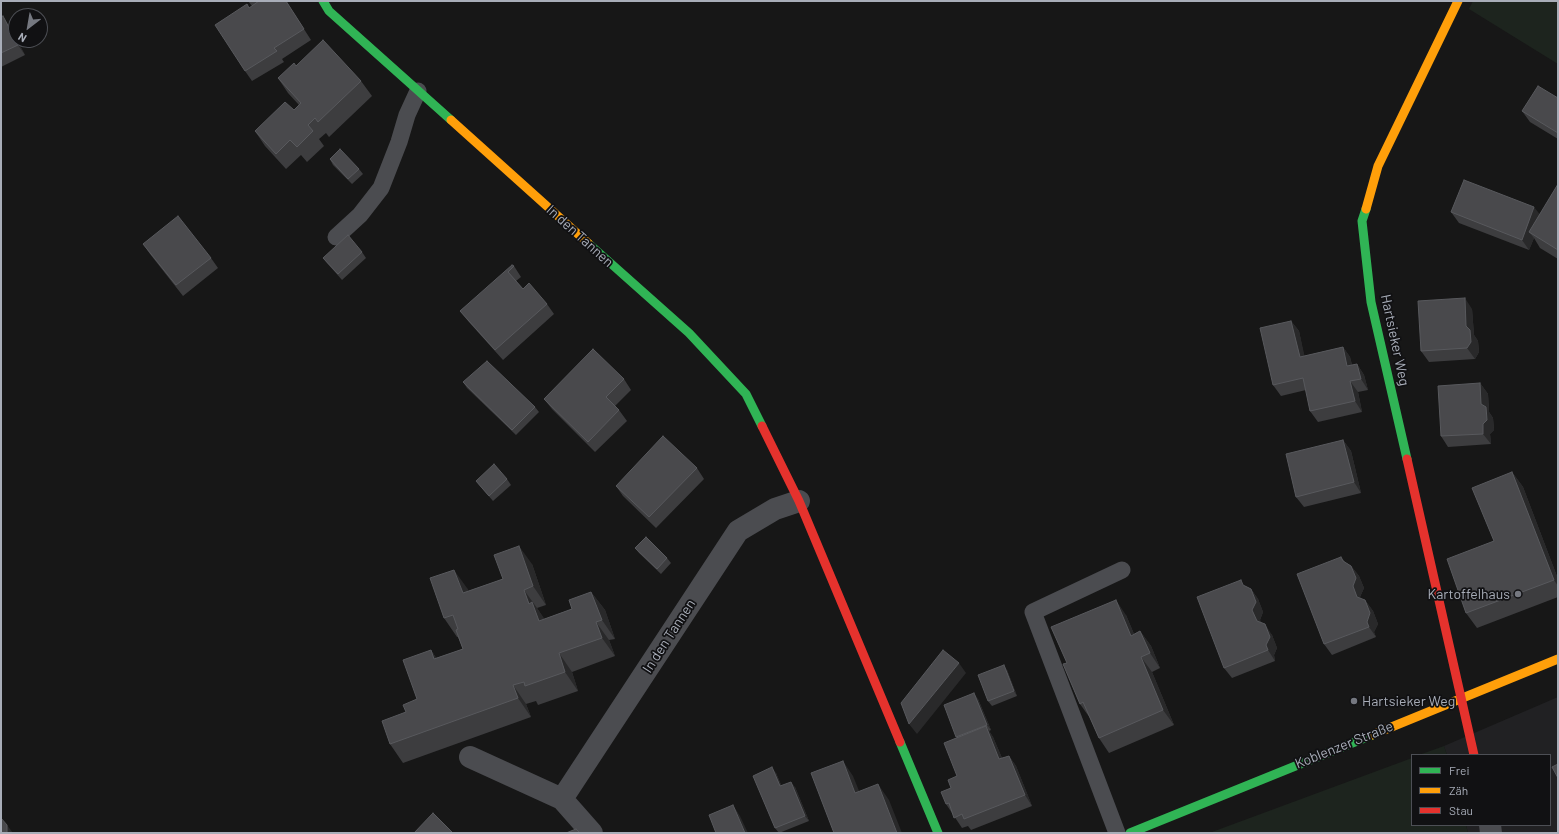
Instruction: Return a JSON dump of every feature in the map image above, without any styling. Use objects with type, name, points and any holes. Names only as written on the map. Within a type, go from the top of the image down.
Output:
[{"type":"street","name":"In den Tannen","points":[[323,1],[329,11],[694,338],[746,394],[799,501],[938,833]]},
{"type":"street","name":"Hartsieker Weg","points":[[1458,1],[1378,166],[1362,221],[1372,302],[1474,754]]},
{"type":"street","name":"In den Tannen","points":[[562,799],[738,531],[774,509],[799,501]]},
{"type":"street","name":"Koblenzer Straße","points":[[1130,833],[1461,697],[1558,659]]},
{"type":"street","points":[[470,757],[562,799],[592,833]]},
{"type":"lane","points":[[336,237],[360,215],[381,188],[399,142],[407,115],[418,91]]},
{"type":"lane","points":[[1117,833],[1033,612],[1122,570]]},
{"type":"shaded area","points":[[1473,1],[1558,1],[1558,64],[1469,9]]},
{"type":"shaded area","points":[[1558,697],[1558,833],[1468,833],[1466,826],[1551,826],[1551,754],[1447,754],[1444,746]]},
{"type":"shaded area","points":[[1444,746],[1447,754],[1422,754]]},
{"type":"shaded area","points":[[1411,758],[1411,826],[1466,826],[1468,833],[1212,832]]},
{"type":"building","points":[[259,1],[286,1],[304,29],[274,48],[277,51],[245,71],[215,25],[247,4],[249,8]]},
{"type":"building","points":[[3,16],[8,26],[8,48],[12,48],[1,53],[1,17]]},
{"type":"building","points":[[323,40],[361,81],[318,122],[315,118],[308,125],[313,131],[297,147],[290,140],[276,154],[255,131],[285,102],[294,110],[301,103],[278,78],[294,63],[296,66]]},
{"type":"building","points":[[1538,86],[1558,98],[1558,133],[1522,111]]},
{"type":"building","points":[[340,149],[359,169],[348,179],[330,159]]},
{"type":"building","points":[[1464,180],[1534,207],[1522,240],[1451,212]]},
{"type":"building","points":[[1558,184],[1558,250],[1529,232]]},
{"type":"building","points":[[178,216],[211,258],[176,285],[143,244]]},
{"type":"building","points":[[348,235],[362,252],[338,274],[323,258]]},
{"type":"building","points":[[512,265],[514,266],[508,272],[523,289],[529,283],[547,304],[495,350],[460,311]]},
{"type":"building","points":[[1465,298],[1466,326],[1470,330],[1471,342],[1467,348],[1421,351],[1418,301]]},
{"type":"building","points":[[1291,321],[1300,357],[1343,347],[1347,366],[1357,364],[1361,379],[1350,381],[1355,401],[1310,411],[1303,378],[1273,385],[1260,328]]},
{"type":"building","points":[[593,349],[624,379],[606,397],[619,410],[588,442],[544,399]]},
{"type":"building","points":[[487,361],[535,407],[512,430],[463,382]]},
{"type":"building","points":[[1480,383],[1481,404],[1486,407],[1487,420],[1483,424],[1483,434],[1441,436],[1438,386]]},
{"type":"building","points":[[663,436],[697,468],[649,517],[616,486]]},
{"type":"building","points":[[1343,440],[1354,482],[1296,497],[1286,454]]},
{"type":"building","points":[[494,464],[507,479],[489,496],[476,481]]},
{"type":"building","points":[[1512,472],[1554,580],[1466,613],[1447,559],[1494,541],[1472,488]]},
{"type":"building","points":[[646,537],[667,558],[657,569],[635,548]]},
{"type":"building","points":[[519,546],[533,586],[524,590],[529,604],[532,602],[539,621],[572,609],[569,600],[591,592],[602,620],[596,622],[602,638],[559,653],[565,672],[525,686],[524,682],[513,685],[518,698],[390,744],[382,721],[406,712],[403,705],[417,699],[403,660],[431,650],[434,659],[463,649],[456,630],[458,629],[453,615],[444,618],[430,578],[454,570],[463,593],[503,579],[494,555]]},
{"type":"building","points":[[1341,557],[1343,561],[1351,566],[1356,578],[1353,586],[1357,597],[1365,600],[1370,613],[1367,622],[1369,627],[1324,644],[1297,574]]},
{"type":"building","points":[[1241,580],[1243,585],[1251,589],[1256,602],[1252,610],[1257,621],[1265,624],[1270,637],[1266,645],[1268,650],[1224,668],[1197,597]]},
{"type":"building","points":[[1116,600],[1131,636],[1140,631],[1150,653],[1141,657],[1163,710],[1099,738],[1083,702],[1080,704],[1063,664],[1067,663],[1051,627]]},
{"type":"building","points":[[943,650],[959,663],[909,724],[901,703]]},
{"type":"building","points":[[1004,665],[1014,691],[988,701],[978,675]]},
{"type":"building","points":[[974,693],[987,725],[956,737],[944,705]]},
{"type":"building","points":[[986,726],[999,759],[1009,756],[1025,795],[964,819],[962,814],[954,818],[949,803],[946,804],[941,792],[951,788],[948,780],[957,776],[944,743]]},
{"type":"building","points":[[843,761],[855,793],[878,784],[897,833],[834,833],[811,773]]},
{"type":"building","points":[[1558,764],[1558,778],[1552,767]]},
{"type":"building","points":[[772,767],[780,786],[791,782],[805,816],[775,828],[753,776]]},
{"type":"building","points":[[733,805],[745,833],[716,833],[709,815]]},
{"type":"building","points":[[433,813],[453,833],[414,833]]},
{"type":"building","points":[[1,818],[7,825],[7,833],[1,833]]},
{"type":"building","points":[[576,829],[580,833],[566,833]]},
{"type":"traffic: fast","points":[[323,1],[329,11],[451,120]]},
{"type":"traffic: fast","points":[[1366,209],[1362,221],[1371,302],[1407,459]]},
{"type":"traffic: fast","points":[[589,244],[689,333],[746,394],[762,426]]},
{"type":"traffic: fast","points":[[1130,833],[1372,735]]},
{"type":"traffic: fast","points":[[900,742],[938,833]]},
{"type":"traffic: slow","points":[[1366,209],[1378,166],[1458,1]]},
{"type":"traffic: slow","points":[[451,120],[589,244]]},
{"type":"traffic: slow","points":[[1372,735],[1558,659]]},
{"type":"traffic: jam","points":[[762,426],[799,501],[900,742]]},
{"type":"traffic: jam","points":[[1407,459],[1474,754]]},
{"type":"place","name":"Kartoffelhaus","points":[[1518,594]]},
{"type":"place","name":"Hartsieker Weg","points":[[1354,701]]}]
